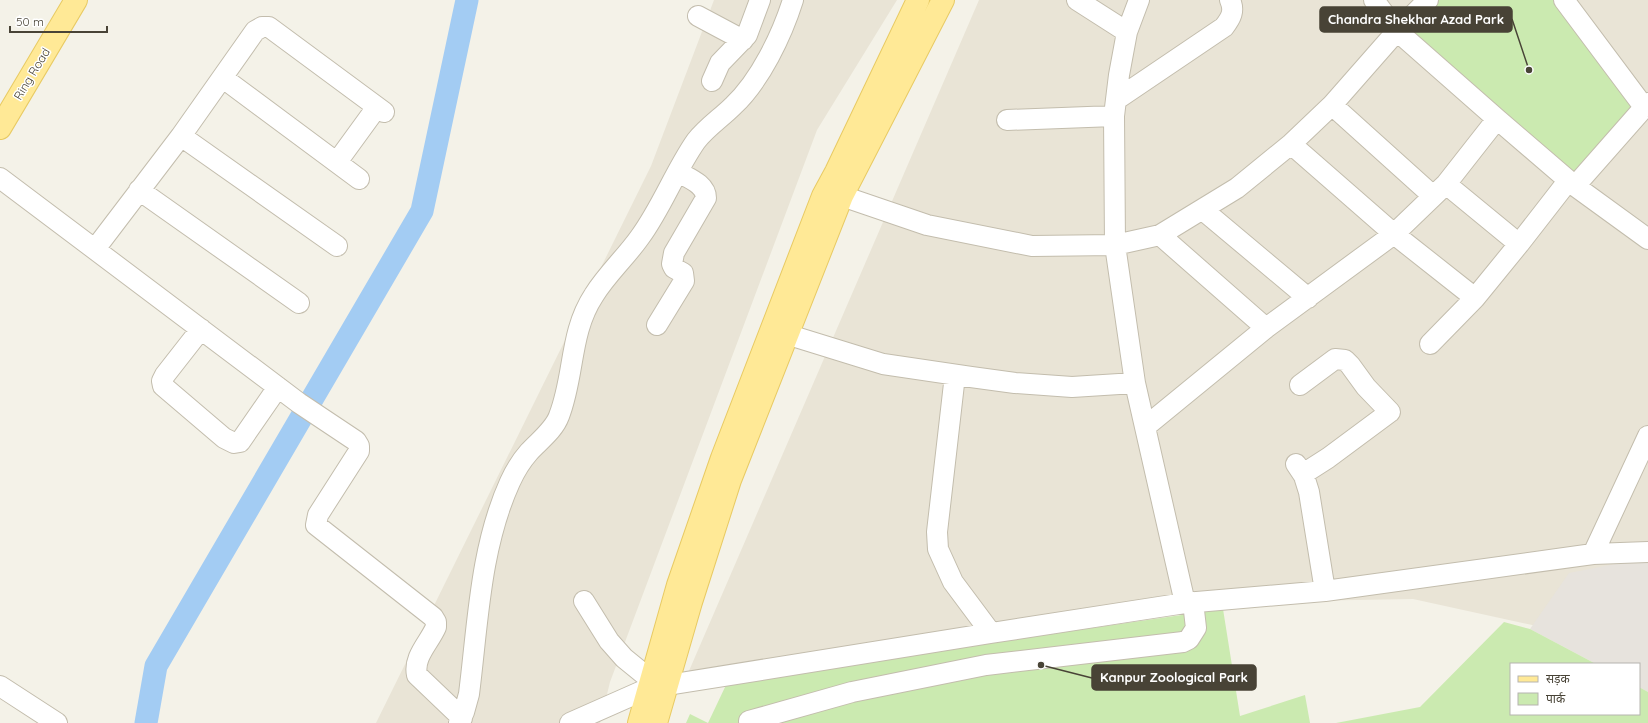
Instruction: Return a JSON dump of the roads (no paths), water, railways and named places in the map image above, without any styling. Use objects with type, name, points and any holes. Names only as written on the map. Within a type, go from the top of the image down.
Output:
[{"type":"main road","name":"Ring Road","points":[[0,128],[76,0]]},
{"type":"main road","points":[[834,192],[836,172],[918,0]]},
{"type":"main road","points":[[639,723],[691,602],[779,332],[834,192],[943,0]]},
{"type":"main road","points":[[655,684],[656,723]]},
{"type":"street","points":[[712,81],[720,62],[743,40],[750,30],[760,0]]},
{"type":"street","points":[[0,178],[307,409],[356,441],[359,446],[356,457],[316,521],[316,525],[326,535],[433,617],[436,622],[436,627],[418,658],[415,668],[417,675],[460,720],[469,694],[489,542],[504,497],[519,465],[558,419],[568,387],[576,334],[586,308],[602,284],[640,236],[703,132],[734,106],[754,79],[785,22],[793,0]]},
{"type":"street","points":[[1077,0],[1127,32]]},
{"type":"street","points":[[749,721],[852,692],[986,665],[1183,642],[1189,639],[1196,628],[1135,383],[1115,245],[1115,108],[1127,32],[1139,0]]},
{"type":"street","points":[[1007,120],[1115,108],[1224,27],[1230,19],[1232,12],[1230,0]]},
{"type":"street","points":[[1374,0],[1397,31],[1497,119],[1571,183],[1648,239]]},
{"type":"street","points":[[834,192],[927,225],[1032,246],[1115,245],[1160,235],[1237,188],[1291,144],[1332,104],[1397,31],[1428,0]]},
{"type":"street","points":[[1430,344],[1475,298],[1571,183],[1646,105],[1564,0]]},
{"type":"street","points":[[698,16],[743,40]]},
{"type":"street","points":[[95,250],[139,190],[182,136],[255,31],[262,27],[269,27],[381,110],[337,162]]},
{"type":"street","points":[[223,78],[359,179]]},
{"type":"street","points":[[1332,104],[1440,190],[1519,244]]},
{"type":"street","points":[[1145,427],[1266,328],[1394,234],[1440,190],[1497,119]]},
{"type":"street","points":[[182,136],[337,246]]},
{"type":"street","points":[[1291,144],[1394,234],[1475,298]]},
{"type":"street","points":[[657,325],[684,281],[683,273],[674,268],[672,264],[674,253],[706,198],[706,192],[703,187],[678,172]]},
{"type":"street","points":[[139,190],[299,303]]},
{"type":"street","points":[[1203,210],[1308,298]]},
{"type":"street","points":[[1160,235],[1266,328]]},
{"type":"street","points":[[201,329],[165,375],[162,381],[163,386],[224,438],[234,443],[240,442],[278,387]]},
{"type":"street","points":[[779,332],[883,364],[955,375],[1015,383],[1072,387],[1135,383]]},
{"type":"street","points":[[1300,385],[1335,358],[1339,358],[1350,365],[1366,387],[1390,412],[1328,458],[1299,469],[1310,492],[1325,591]]},
{"type":"street","points":[[955,375],[938,532],[938,549],[953,582],[991,633]]},
{"type":"street","points":[[1593,554],[1648,436]]},
{"type":"street","points":[[570,723],[655,684],[1189,603],[1325,591],[1593,554],[1648,552]]},
{"type":"street","points":[[584,600],[609,641],[624,658],[655,684]]},
{"type":"street","points":[[0,686],[57,723]]},
{"type":"waterway","points":[[146,723],[156,666],[422,211],[467,0]]},
{"type":"place","name":"Chandra Shekhar Azad Park","points":[[1529,70]]},
{"type":"place","name":"Kanpur Zoological Park","points":[[1041,665]]}]
